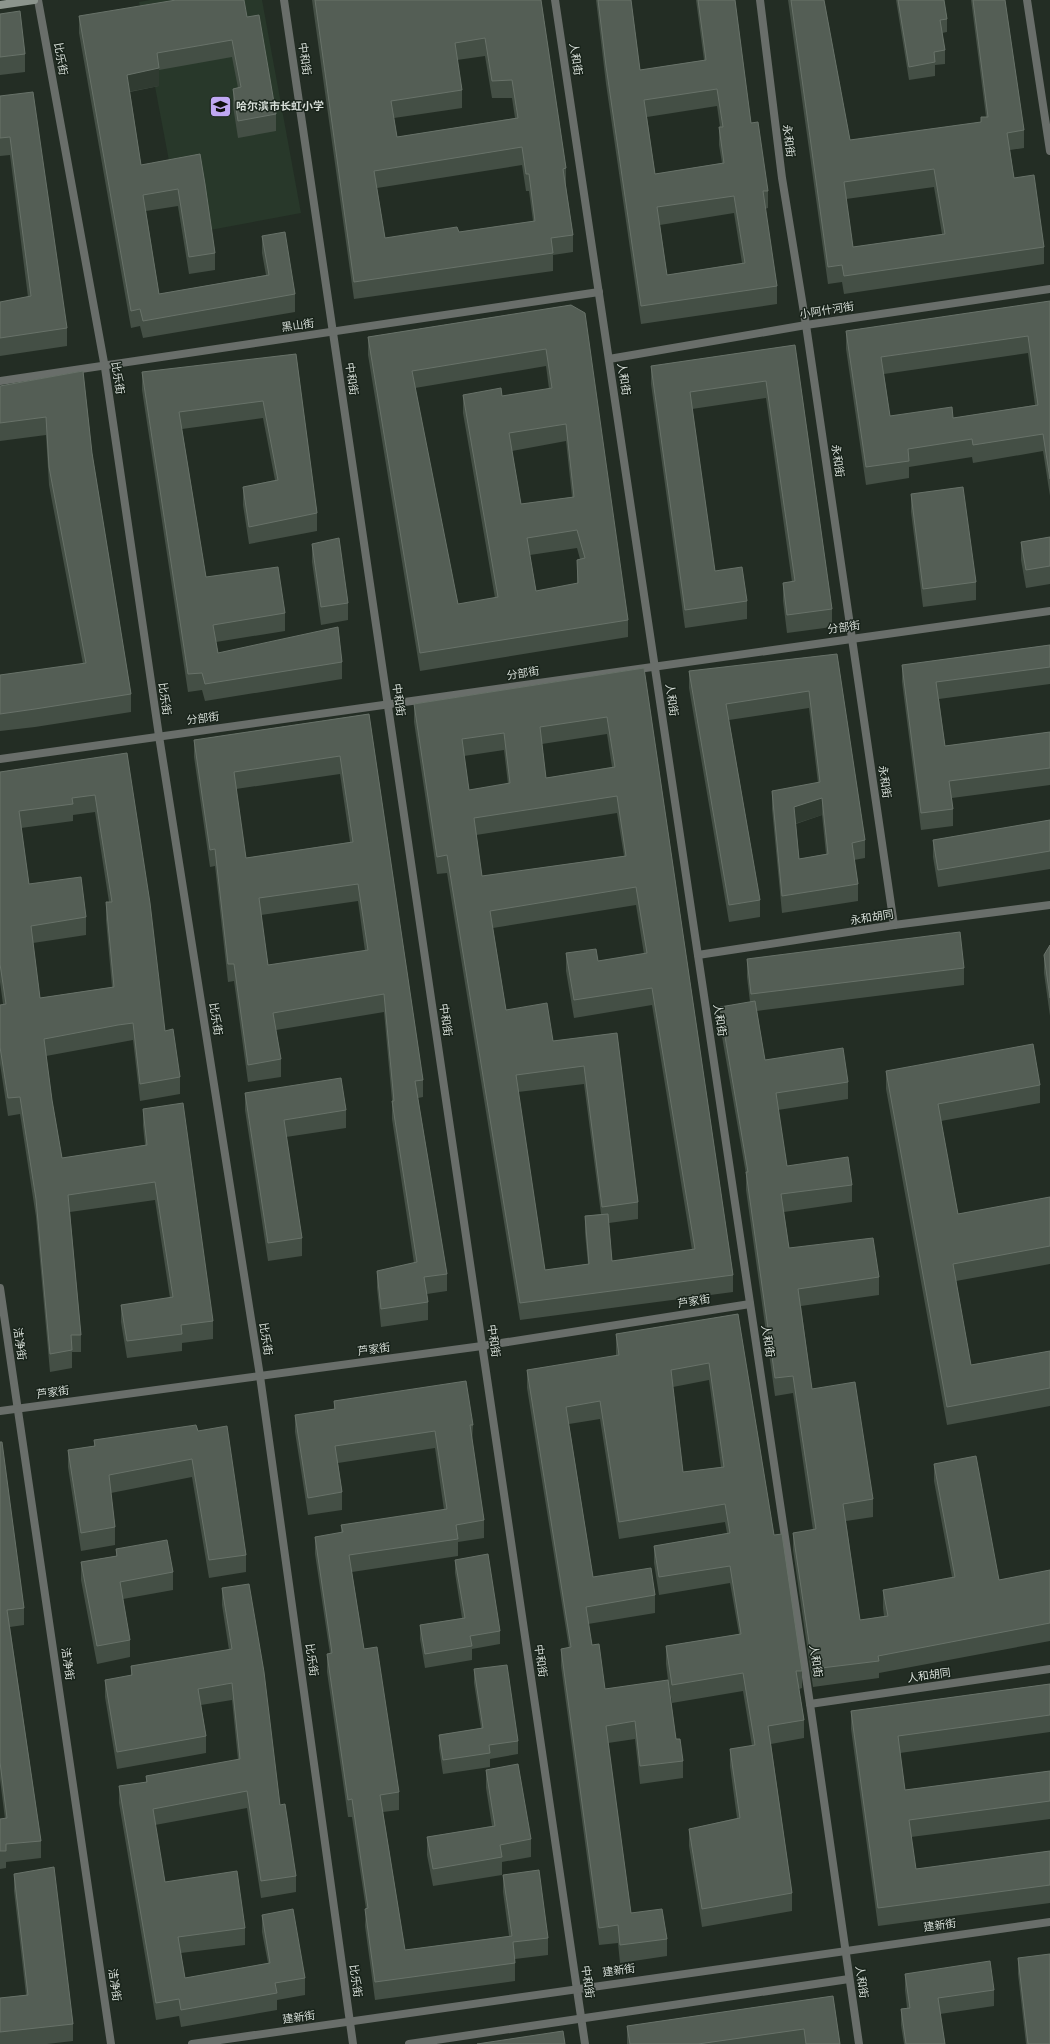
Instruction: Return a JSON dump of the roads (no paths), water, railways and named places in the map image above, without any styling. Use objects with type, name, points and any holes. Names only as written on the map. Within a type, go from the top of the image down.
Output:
[{"type":"main road","points":[[0,5],[34,0]]},
{"type":"street","name":"比乐街","points":[[38,0],[104,366],[159,736],[260,1376],[353,2044]]},
{"type":"street","name":"中和街","points":[[284,0],[585,2044]]},
{"type":"street","name":"人和街","points":[[555,0],[810,1704],[859,2044]]},
{"type":"street","name":"永和街","points":[[760,0],[782,178],[806,325],[894,925]]},
{"type":"street","points":[[1028,0],[1050,151]]},
{"type":"street","name":"小阿什河街","points":[[609,359],[806,325],[1050,289]]},
{"type":"street","name":"黑山街","points":[[0,381],[599,292]]},
{"type":"street","name":"分部街","points":[[0,759],[388,705],[655,665],[1050,611]]},
{"type":"street","name":"永和胡同","points":[[698,955],[894,925],[1050,905]]},
{"type":"street","name":"洁净街","points":[[0,1288],[112,2044]]},
{"type":"street","name":"芦家街","points":[[0,1411],[482,1346],[750,1304]]},
{"type":"street","name":"人和胡同","points":[[810,1704],[1050,1669]]},
{"type":"street","name":"建新街","points":[[192,2044],[577,1988],[1050,1922]]},
{"type":"street","points":[[409,2044],[850,1978]]},
{"type":"place","name":"哈尔滨市长虹小学","points":[[220,107]]}]
